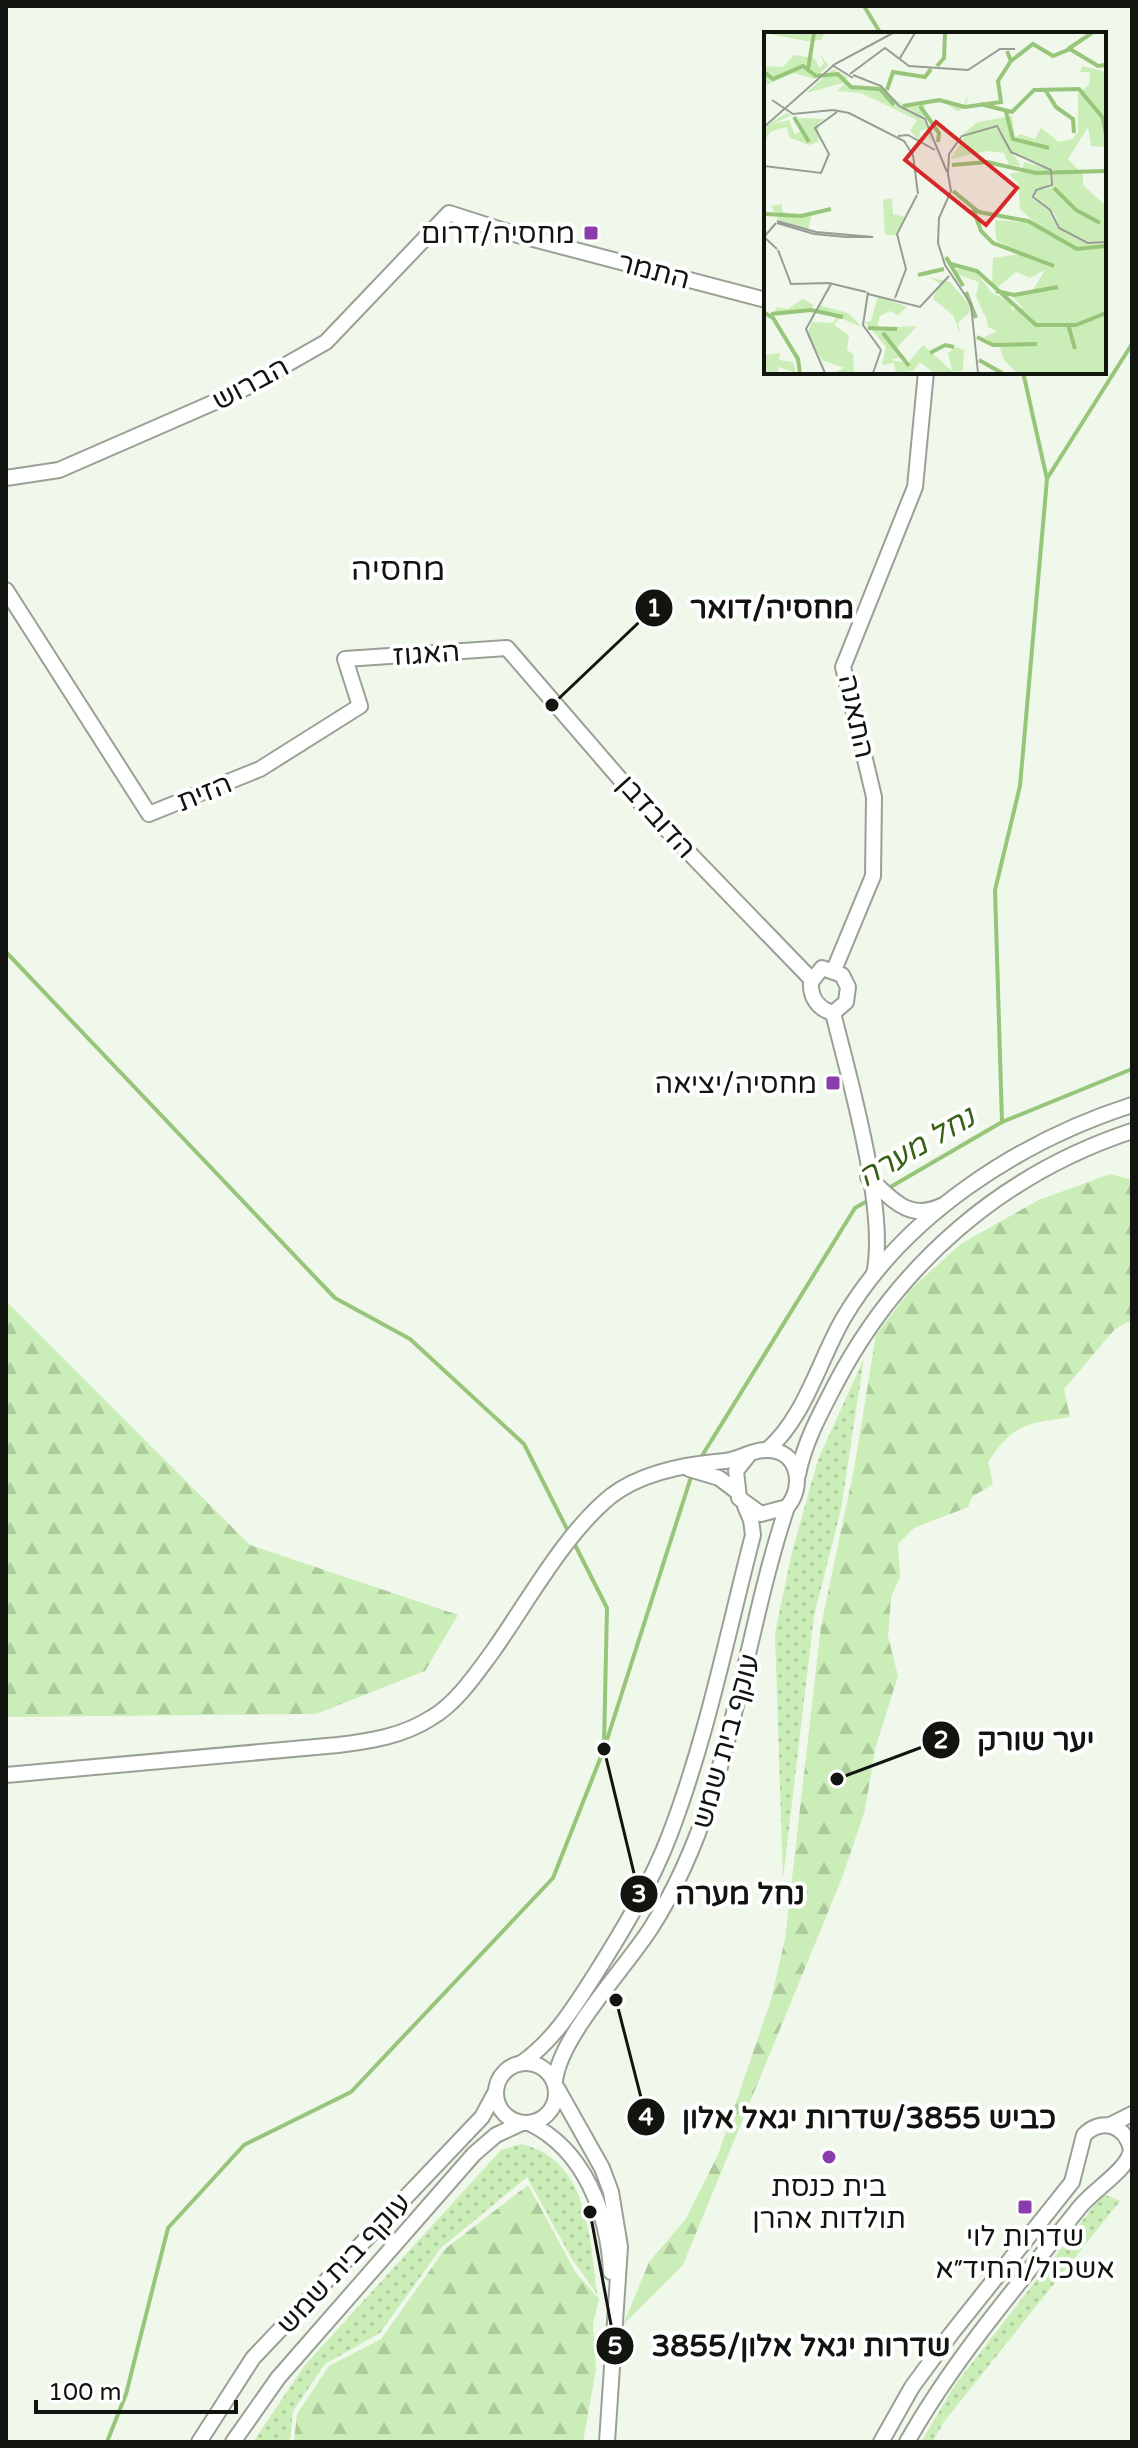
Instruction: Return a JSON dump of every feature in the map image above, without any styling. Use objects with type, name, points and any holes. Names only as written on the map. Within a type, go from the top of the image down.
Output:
[{"type":"main road","name":"התמר","points":[[449,213],[514,234],[764,299]]},
{"type":"main road","name":"הברוש","points":[[6,478],[59,470],[240,391],[326,342],[449,213]]},
{"type":"main road","name":"התאנה","points":[[834,970],[873,876],[874,797],[843,667],[915,487],[926,374]]},
{"type":"main road","name":"הזית","points":[[6,590],[149,814],[260,769],[360,706],[345,659]]},
{"type":"main road","name":"האגוז","points":[[345,659],[507,648]]},
{"type":"main road","name":"הדובדבן","points":[[507,648],[639,801],[812,980]]},
{"type":"main road","points":[[833,1013],[846,1002],[848,987],[842,975],[822,968],[812,980],[810,988],[816,1002],[833,1013],[855,1100],[879,1245],[873,1278]]},
{"type":"main road","points":[[6,1775],[349,1743],[415,1727],[435,1717],[468,1683],[598,1508],[628,1485],[680,1467],[767,1450],[787,1428],[822,1356],[873,1278],[893,1254],[952,1201],[1030,1147],[1132,1105]]},
{"type":"main road","points":[[680,1467],[706,1473],[735,1490],[744,1506],[761,1514],[787,1507],[797,1493],[798,1475],[808,1440],[844,1368],[866,1329],[911,1271],[975,1214],[1021,1182],[1067,1157],[1132,1131]]},
{"type":"main road","points":[[868,1177],[906,1210],[931,1211],[952,1201]]},
{"type":"main road","points":[[767,1450],[790,1460],[798,1475]]},
{"type":"main road","points":[[735,1490],[736,1471],[748,1456]]},
{"type":"main road","name":"עוקף בית שמש","points":[[523,2062],[545,2045],[581,1996],[616,1942],[670,1836],[698,1753],[753,1535],[751,1520],[744,1506]]},
{"type":"main road","name":"עוקף בית שמש","points":[[556,2084],[561,2052],[635,1953],[660,1914],[694,1846],[723,1760],[787,1507]]},
{"type":"main road","points":[[607,2442],[620,2247],[611,2192],[593,2149],[556,2084],[542,2067],[523,2062],[507,2069],[496,2091],[506,2115],[545,2130],[573,2157],[597,2202],[610,2246],[614,2329]]},
{"type":"main road","points":[[526,2123],[551,2112],[556,2084]]},
{"type":"main road","name":"עוקף בית שמש","points":[[199,2442],[253,2358],[482,2117],[496,2091]]},
{"type":"main road","points":[[881,2442],[912,2387],[1072,2182],[1084,2135],[1097,2125],[1110,2125],[1132,2114]]},
{"type":"main road","name":"עוקף בית שמש","points":[[233,2442],[278,2378],[474,2154],[496,2135],[526,2123]]},
{"type":"main road","points":[[907,2442],[940,2384],[1092,2191],[1126,2165],[1131,2155],[1126,2136],[1110,2125]]},
{"type":"main road","points":[[1080,2159],[1096,2175],[1112,2175]]},
{"type":"green space","points":[[1110,1174],[1132,1180],[1132,1320],[1115,1329],[1064,1389],[1070,1417],[1032,1424],[1014,1432],[988,1462],[993,1484],[972,1497],[968,1507],[914,1528],[898,1544],[900,1577],[891,1597],[888,1636],[898,1676],[875,1749],[865,1810],[842,1878],[683,2265],[623,2325],[649,2262],[685,2220],[718,2155],[771,2000],[785,1939],[821,1626],[854,1469],[876,1335],[911,1289],[962,1243],[1039,1200]]},
{"type":"green space","points":[[6,1301],[250,1545],[458,1615],[425,1671],[316,1714],[6,1717]]},
{"type":"green space","points":[[864,1358],[841,1509],[814,1616],[783,1879],[775,1633],[792,1552],[818,1460]]},
{"type":"green space","points":[[521,2144],[543,2152],[560,2166],[573,2183],[588,2225],[597,2294],[572,2259],[527,2177],[441,2248],[380,2333],[325,2364],[293,2411],[290,2442],[253,2442],[305,2365],[501,2150]]},
{"type":"green space","points":[[528,2185],[576,2273],[599,2299],[593,2324],[596,2369],[583,2442],[294,2442],[297,2414],[329,2366],[381,2339],[445,2249]]},
{"type":"green space","points":[[1103,2194],[1120,2201],[943,2423],[933,2442],[921,2442],[955,2385]]},
{"type":"waterway","points":[[864,6],[880,32]]},
{"type":"waterway","points":[[1048,477],[1132,344]]},
{"type":"waterway","points":[[1002,1122],[995,890],[1020,786],[1047,479],[1023,374]]},
{"type":"waterway","points":[[6,952],[335,1298],[410,1339],[524,1444],[569,1533]]},
{"type":"waterway","name":"נחל מערה","points":[[887,1189],[1002,1122],[1132,1069]]},
{"type":"waterway","name":"נחל מערה","points":[[700,1459],[855,1208],[869,1200]]},
{"type":"waterway","name":"נחל מערה","points":[[107,2442],[126,2394],[168,2228],[244,2145],[351,2092],[553,1878],[604,1749],[692,1474]]},
{"type":"waterway","points":[[573,1541],[607,1608],[604,1744]]},
{"type":"place","name":"מחסיה/דרום","points":[[591,233]]},
{"type":"place","name":"מחסיה/דואר","points":[[552,705]]},
{"type":"place","name":"מחסיה/יציאה","points":[[833,1083]]},
{"type":"place","name":"נחל מערה","points":[[604,1749]]},
{"type":"place","name":"יער שורק","points":[[837,1779]]},
{"type":"place","name":"כביש 3855/שדרות יגאל אלון","points":[[616,2000]]},
{"type":"place","name":"בית כנסת תולדות אהרן","points":[[829,2157]]},
{"type":"place","name":"שדרות לוי אשכול/החיד״א","points":[[1025,2207]]},
{"type":"place","name":"שדרות יגאל אלון/3855","points":[[590,2212]]},
{"type":"district","name":"מחסיה","points":[[398,569]]}]
